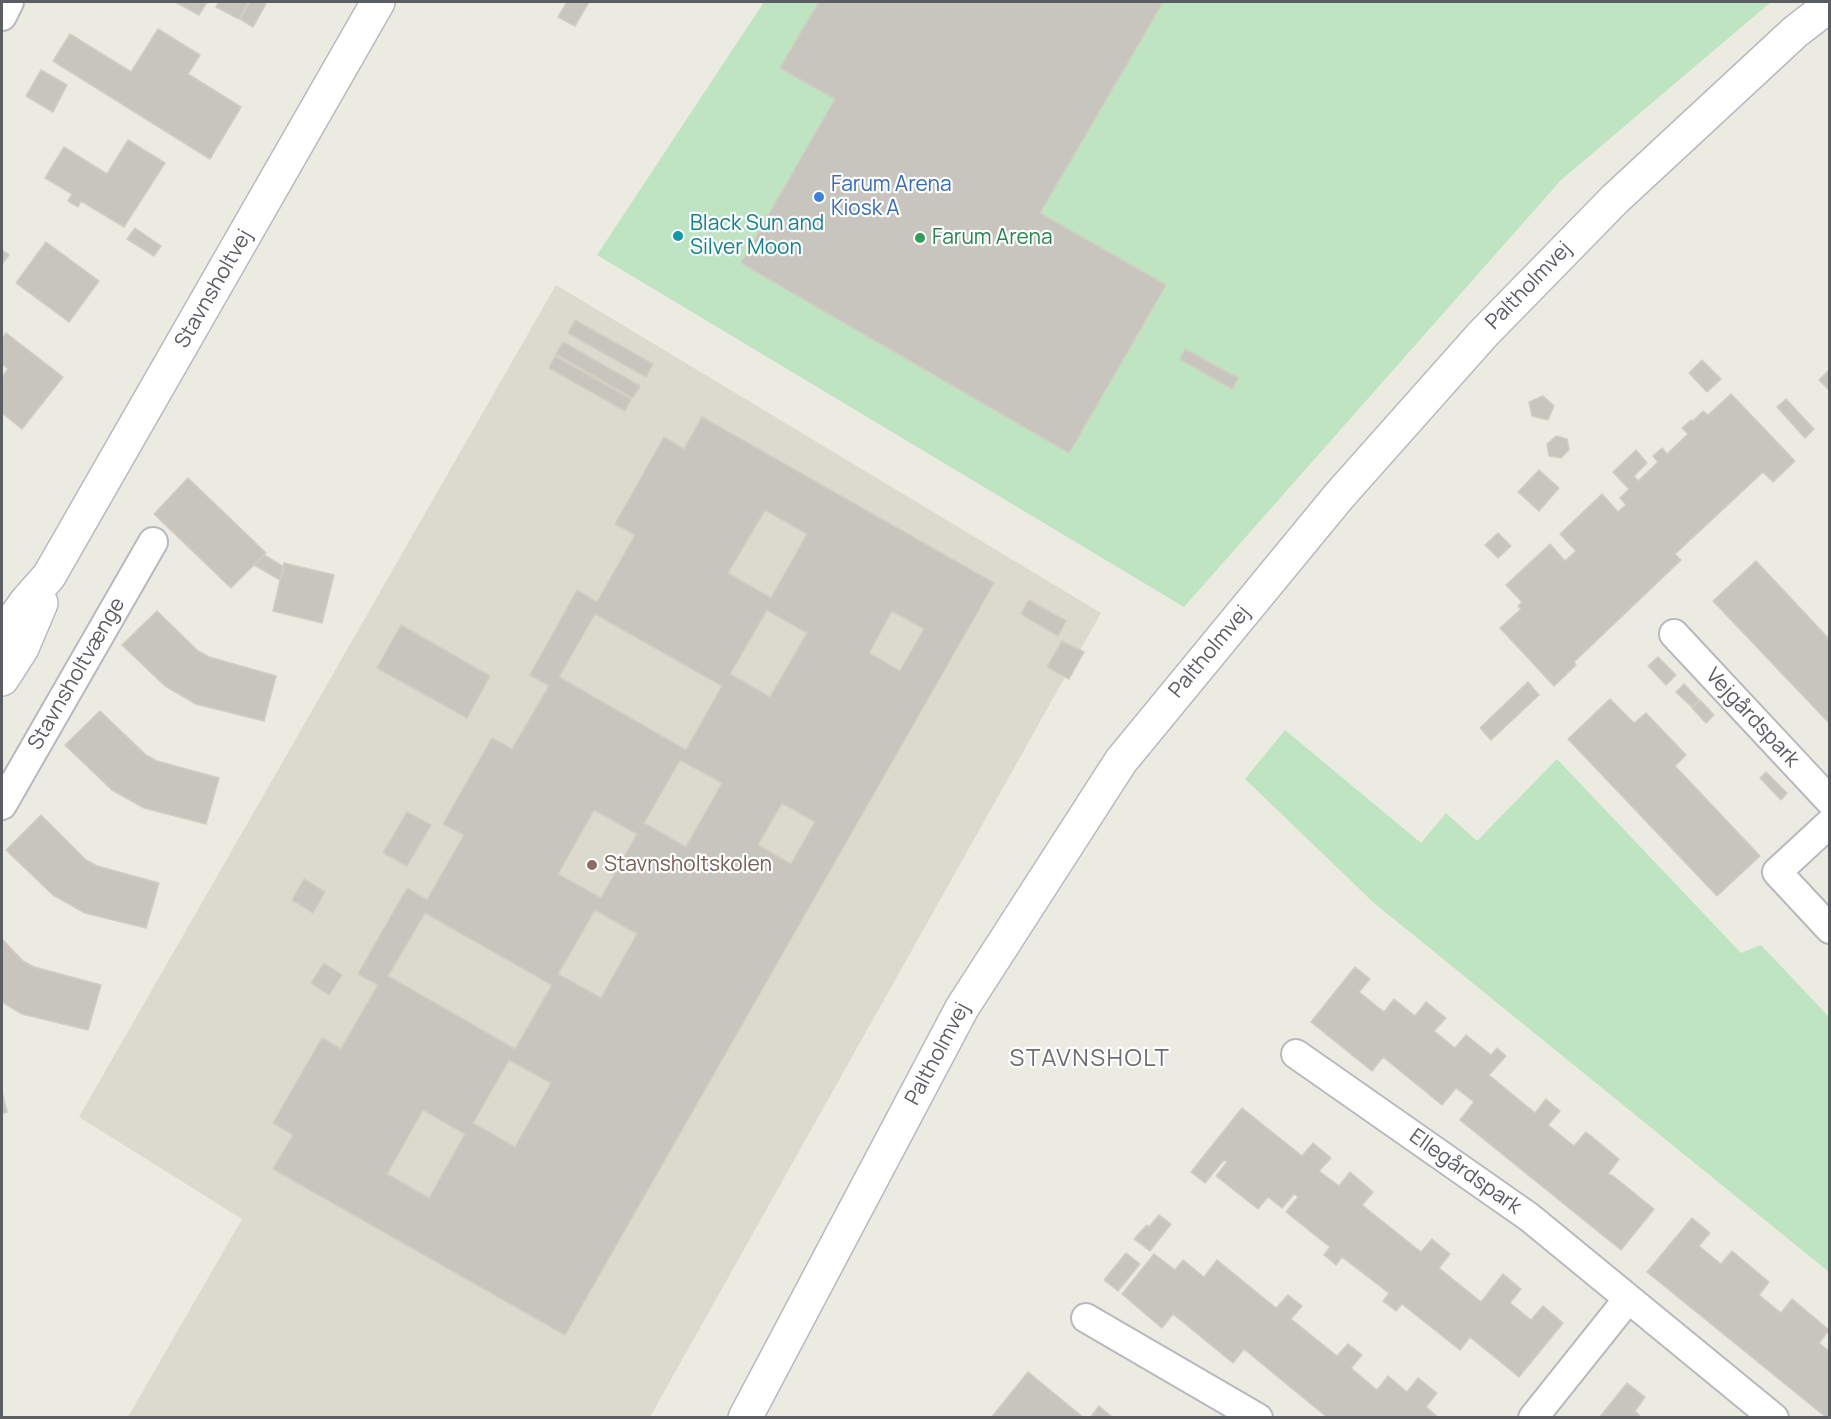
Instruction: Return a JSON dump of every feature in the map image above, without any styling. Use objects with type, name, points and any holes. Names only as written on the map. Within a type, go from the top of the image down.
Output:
[{"type":"street","points":[[2,16],[9,2]]},
{"type":"street","name":"Stavnsholtvej","points":[[2,636],[26,602],[49,576],[378,2]]},
{"type":"street","name":"Paltholmvej","points":[[745,1418],[962,1008],[1121,761],[1339,496],[1482,334],[1615,199],[1796,32],[1830,5]]},
{"type":"street","name":"Stavnsholtvænge","points":[[2,805],[153,542]]},
{"type":"street","name":"Stavnsholtvej","points":[[2,679],[22,648],[39,612],[49,576]]},
{"type":"street","name":"Vejgårdspark","points":[[1674,634],[1830,801]]},
{"type":"street","points":[[1830,823],[1777,872],[1830,929]]},
{"type":"street","name":"Ellegårdspark","points":[[1296,1054],[1529,1217],[1773,1418]]},
{"type":"street","points":[[1533,1418],[1628,1299]]},
{"type":"street","points":[[1086,1318],[1258,1418]]},
{"type":"shaded area","name":"Stavnsholtskolen","points":[[556,285],[1101,613],[650,1417],[128,1417],[242,1219],[79,1117]]},
{"type":"green space","points":[[764,2],[1771,2],[1561,180],[1184,607],[597,255]]},
{"type":"green space","points":[[1285,730],[1421,843],[1446,813],[1477,841],[1557,759],[1741,953],[1761,945],[1829,1017],[1829,1272],[1374,903],[1245,779]]},
{"type":"building","points":[[175,2],[207,2],[199,15]]},
{"type":"building","points":[[219,2],[248,2],[239,19],[216,7]]},
{"type":"building","points":[[250,2],[267,2],[253,27],[240,19]]},
{"type":"building","points":[[567,2],[589,2],[575,26],[558,17]]},
{"type":"building","name":"Farum Arena","points":[[819,2],[1163,2],[1040,213],[1166,285],[1069,453],[741,263],[835,99],[780,68]]},
{"type":"building","points":[[158,29],[200,55],[188,74],[241,107],[210,159],[53,61],[70,34],[131,72]]},
{"type":"building","points":[[41,70],[67,85],[53,112],[26,96]]},
{"type":"building","points":[[128,140],[165,163],[124,227],[81,201],[78,207],[68,201],[72,194],[45,178],[64,147],[107,174]]},
{"type":"building","points":[[135,228],[161,246],[154,256],[127,239]]},
{"type":"building","points":[[46,242],[99,281],[69,322],[16,283]]},
{"type":"building","points":[[2,250],[9,255],[2,264]]},
{"type":"building","points":[[575,320],[653,364],[646,377],[568,333]]},
{"type":"building","points":[[6,333],[63,377],[22,429],[2,413],[2,377],[8,369],[2,364],[2,339]]},
{"type":"building","points":[[563,342],[640,386],[633,398],[556,354]]},
{"type":"building","points":[[1185,349],[1238,378],[1232,389],[1180,359]]},
{"type":"building","points":[[555,356],[631,399],[625,411],[549,368]]},
{"type":"building","points":[[1702,360],[1721,379],[1707,392],[1689,373]]},
{"type":"building","points":[[1828,371],[1830,373],[1830,391],[1819,380]]},
{"type":"building","points":[[1731,394],[1795,461],[1773,482],[1763,472],[1675,554],[1681,560],[1574,662],[1576,665],[1554,686],[1500,628],[1521,609],[1518,606],[1522,602],[1506,585],[1550,544],[1565,561],[1576,551],[1560,534],[1602,494],[1618,512],[1626,505],[1620,498],[1629,489],[1613,472],[1636,450],[1647,463],[1634,476],[1638,481],[1658,462],[1653,456],[1662,448],[1667,454],[1688,434],[1682,428],[1703,411],[1708,415]]},
{"type":"building","points":[[1543,396],[1554,406],[1548,420],[1532,416],[1529,402]]},
{"type":"building","points":[[1786,399],[1814,429],[1805,438],[1777,407]]},
{"type":"building","points":[[702,417],[994,583],[565,1335],[273,1169],[293,1135],[273,1123],[322,1038],[341,1049],[378,985],[358,974],[407,888],[427,900],[464,835],[443,824],[492,738],[512,749],[549,686],[530,675],[577,590],[597,602],[635,535],[615,524],[664,437],[684,449]],"holes":[[[765,510],[807,534],[771,598],[728,573]],[[767,610],[807,633],[770,697],[730,674]],[[892,611],[924,629],[900,671],[869,653]],[[595,614],[722,686],[686,750],[559,677]],[[680,760],[722,783],[686,847],[644,823]],[[782,803],[815,822],[791,864],[758,845]],[[594,810],[637,834],[601,898],[558,874]],[[595,910],[637,934],[601,998],[558,974]],[[425,913],[552,985],[515,1049],[388,976]],[[509,1060],[551,1083],[515,1147],[473,1123]],[[423,1110],[465,1134],[429,1198],[387,1174]]]},
{"type":"building","points":[[1556,436],[1567,439],[1569,450],[1561,458],[1549,456],[1547,444]]},
{"type":"building","points":[[1539,470],[1559,488],[1539,511],[1518,492]]},
{"type":"building","points":[[188,478],[266,553],[231,588],[154,514]]},
{"type":"building","points":[[1498,533],[1511,546],[1498,558],[1485,545]]},
{"type":"building","points":[[264,555],[284,567],[280,580],[254,565]]},
{"type":"building","points":[[1756,561],[1830,640],[1830,724],[1713,601]]},
{"type":"building","points":[[284,563],[334,575],[322,623],[273,611]]},
{"type":"building","points":[[1029,600],[1066,621],[1058,636],[1021,614]]},
{"type":"building","points":[[157,611],[198,651],[209,657],[276,676],[264,721],[196,704],[165,686],[122,645]]},
{"type":"building","points":[[401,625],[490,676],[467,718],[377,668]]},
{"type":"building","points":[[1062,641],[1084,652],[1069,679],[1047,667]]},
{"type":"building","points":[[1658,657],[1676,675],[1666,685],[1648,666]]},
{"type":"building","points":[[1528,682],[1539,695],[1491,740],[1480,728]]},
{"type":"building","points":[[1684,684],[1699,700],[1692,707],[1676,692]]},
{"type":"building","points":[[1610,699],[1634,723],[1646,713],[1686,755],[1675,766],[1760,856],[1717,896],[1568,739]]},
{"type":"building","points":[[1700,700],[1714,715],[1706,723],[1692,708]]},
{"type":"building","points":[[100,711],[146,755],[157,761],[219,778],[206,824],[144,808],[112,790],[65,745]]},
{"type":"building","points":[[1766,772],[1787,793],[1781,800],[1760,778]]},
{"type":"building","points":[[407,812],[431,825],[407,866],[383,853]]},
{"type":"building","points":[[41,815],[86,860],[97,866],[159,883],[146,928],[85,913],[53,895],[6,850]]},
{"type":"building","points":[[304,879],[325,892],[313,913],[292,900]]},
{"type":"building","points":[[2,939],[23,961],[34,967],[101,985],[88,1030],[22,1014],[2,1002]]},
{"type":"building","points":[[324,963],[342,975],[329,995],[311,983]]},
{"type":"building","points":[[1355,967],[1370,979],[1359,992],[1384,1012],[1394,999],[1415,1016],[1426,1002],[1446,1018],[1434,1031],[1455,1048],[1466,1035],[1491,1055],[1497,1048],[1506,1056],[1489,1075],[1535,1113],[1546,1099],[1560,1111],[1548,1125],[1574,1146],[1586,1132],[1619,1159],[1608,1174],[1654,1209],[1621,1250],[1460,1120],[1474,1102],[1456,1088],[1442,1105],[1383,1057],[1372,1071],[1311,1022]]},
{"type":"building","points":[[2,1092],[7,1112],[2,1114]]},
{"type":"building","points":[[1242,1108],[1302,1156],[1313,1143],[1331,1158],[1319,1171],[1339,1186],[1350,1172],[1373,1192],[1362,1205],[1421,1252],[1432,1239],[1450,1254],[1439,1268],[1481,1302],[1503,1274],[1521,1289],[1510,1303],[1531,1320],[1543,1306],[1563,1323],[1519,1377],[1470,1337],[1460,1350],[1402,1304],[1396,1311],[1383,1301],[1389,1293],[1342,1257],[1336,1265],[1324,1255],[1330,1247],[1286,1212],[1298,1197],[1294,1194],[1282,1208],[1268,1197],[1258,1209],[1216,1176],[1227,1162],[1224,1160],[1205,1183],[1191,1172]]},
{"type":"building","points":[[1159,1215],[1171,1224],[1150,1251],[1134,1239]]},
{"type":"building","points":[[1692,1218],[1710,1233],[1699,1246],[1721,1264],[1732,1251],[1769,1282],[1759,1295],[1781,1313],[1792,1299],[1829,1330],[1819,1343],[1830,1352],[1830,1418],[1827,1418],[1647,1272]]},
{"type":"building","points":[[1126,1253],[1140,1264],[1118,1291],[1104,1280]]},
{"type":"building","points":[[1154,1254],[1175,1270],[1183,1260],[1204,1277],[1217,1260],[1276,1308],[1288,1295],[1302,1306],[1291,1319],[1337,1356],[1348,1344],[1362,1355],[1351,1368],[1377,1390],[1388,1376],[1407,1392],[1418,1378],[1437,1393],[1426,1407],[1439,1418],[1328,1418],[1244,1349],[1233,1363],[1173,1314],[1162,1328],[1122,1294]]},
{"type":"building","points":[[1028,1372],[1084,1418],[991,1418]]},
{"type":"building","points":[[1627,1383],[1645,1397],[1635,1411],[1642,1418],[1599,1418]]},
{"type":"building","points":[[1099,1406],[1113,1418],[1090,1418]]},
{"type":"place","name":"Farum Arena Kiosk A","points":[[819,197]]},
{"type":"place","name":"Black Sun and Silver Moon","points":[[678,236]]},
{"type":"place","name":"Farum Arena","points":[[920,238]]},
{"type":"place","name":"Stavnsholtskolen","points":[[592,865]]},
{"type":"district","name":"STAVNSHOLT","points":[[1090,1059]]}]
